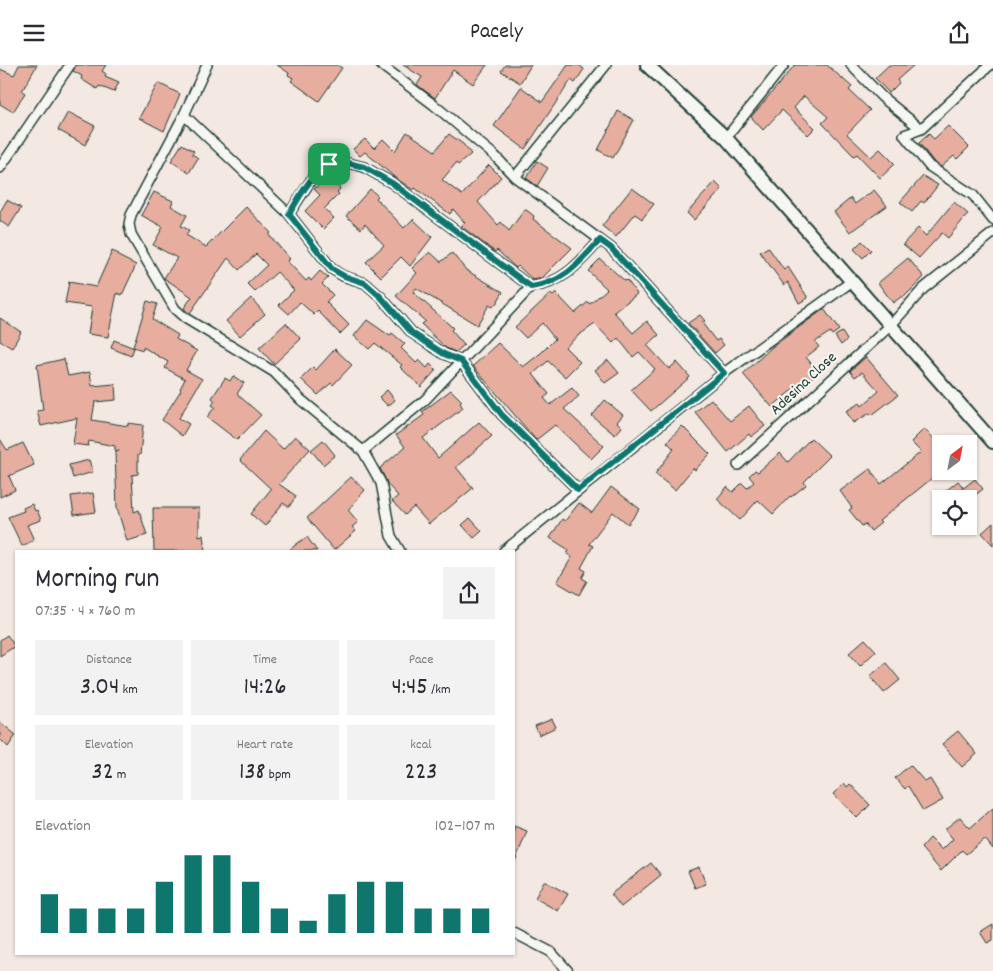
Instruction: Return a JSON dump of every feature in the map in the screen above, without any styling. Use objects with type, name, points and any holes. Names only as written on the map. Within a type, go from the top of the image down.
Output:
[{"type":"main road","points":[[648,65],[726,138],[993,441]]},
{"type":"street","points":[[0,168],[70,65]]},
{"type":"street","points":[[207,65],[184,115],[131,215],[129,224],[131,234],[175,309],[185,318],[274,372],[300,399],[363,451],[381,483],[392,536],[399,550]]},
{"type":"street","points":[[381,65],[434,105],[495,156],[514,177],[611,248],[724,373]]},
{"type":"street","points":[[514,177],[606,65]]},
{"type":"street","points":[[726,138],[784,65]]},
{"type":"street","points":[[851,65],[882,97],[921,129]]},
{"type":"street","points":[[990,65],[921,129],[904,135],[929,166],[973,195],[993,220]]},
{"type":"street","points":[[184,115],[289,214],[332,269],[344,276],[365,283],[381,297],[412,333],[444,354],[461,361],[502,415],[578,490]]},
{"type":"street","points":[[289,214],[315,174],[329,164],[344,162],[364,167],[392,183],[531,287]]},
{"type":"street","name":"Adesina Close","points":[[738,465],[890,325],[923,289],[993,233]]},
{"type":"street","points":[[363,451],[425,400],[531,287],[546,285],[560,279],[580,262],[600,240]]},
{"type":"street","points":[[505,550],[724,373],[851,282]]},
{"type":"street","points":[[515,934],[551,953],[568,971]]},
{"type":"building","points":[[19,65],[37,65],[22,91],[25,93],[13,112],[0,104],[0,69],[14,75]]},
{"type":"building","points":[[76,65],[106,65],[102,71],[106,74],[105,76],[119,82],[114,92],[99,86],[97,89],[81,79],[82,76],[73,71]]},
{"type":"building","points":[[277,65],[337,65],[342,68],[319,101],[291,81],[293,78],[288,75],[289,73]]},
{"type":"building","points":[[403,65],[487,65],[473,84],[453,70],[435,98],[417,85],[422,77]]},
{"type":"building","points":[[505,65],[531,65],[520,83],[501,71]]},
{"type":"building","points":[[568,65],[579,65],[584,69],[575,83],[571,80],[525,149],[494,126],[521,87],[542,102]]},
{"type":"building","points":[[795,65],[827,65],[852,87],[849,90],[870,110],[847,134],[871,157],[880,149],[895,164],[880,178],[857,154],[854,156],[822,123],[828,117],[804,96],[794,108],[815,128],[808,135],[782,110],[763,130],[751,117]]},
{"type":"building","points":[[889,65],[914,65],[897,80],[899,83],[889,93],[875,78]]},
{"type":"building","points":[[158,83],[180,94],[164,131],[139,118]]},
{"type":"building","points":[[618,111],[634,120],[613,158],[598,150]]},
{"type":"building","points":[[68,112],[95,126],[85,145],[58,130]]},
{"type":"building","points":[[948,126],[969,147],[957,159],[954,156],[941,167],[933,161],[919,143],[929,134],[934,139]]},
{"type":"building","points":[[407,132],[435,151],[449,134],[463,144],[471,154],[458,165],[456,163],[442,180],[462,195],[489,165],[501,177],[478,202],[498,225],[501,222],[509,231],[525,209],[534,216],[533,219],[572,248],[542,278],[533,280],[518,266],[516,268],[497,250],[495,252],[461,226],[465,223],[453,209],[450,214],[415,188],[413,190],[393,176],[365,152],[360,156],[353,149],[365,139],[374,148],[383,139],[395,151]]},
{"type":"building","points":[[182,144],[194,151],[192,154],[198,158],[189,173],[171,161]]},
{"type":"building","points":[[537,161],[548,168],[537,186],[526,178]]},
{"type":"building","points":[[330,175],[340,189],[337,192],[339,194],[324,209],[334,218],[323,229],[305,211],[320,195],[314,189]]},
{"type":"building","points":[[923,176],[938,185],[924,203],[921,201],[912,212],[900,202]]},
{"type":"building","points":[[715,182],[722,189],[694,220],[687,213]]},
{"type":"building","points":[[632,188],[654,204],[642,219],[635,214],[616,237],[602,226]]},
{"type":"building","points":[[370,189],[404,228],[413,219],[432,237],[410,266],[401,257],[381,277],[366,262],[384,245],[365,224],[361,229],[346,216]]},
{"type":"building","points":[[874,190],[887,206],[850,232],[834,212],[851,198],[855,204]]},
{"type":"building","points":[[154,192],[173,201],[171,206],[187,215],[181,226],[189,230],[186,235],[206,247],[246,207],[271,233],[269,235],[290,259],[287,261],[306,281],[309,278],[311,281],[320,271],[328,278],[322,284],[333,295],[326,302],[349,325],[340,334],[318,311],[314,315],[300,302],[289,314],[279,305],[294,290],[277,272],[255,292],[247,284],[267,265],[256,254],[239,270],[228,258],[190,313],[187,312],[184,308],[192,297],[164,278],[177,258],[153,245],[163,227],[141,215]]},
{"type":"building","points":[[7,200],[21,208],[9,227],[0,221],[0,212]]},
{"type":"building","points":[[954,202],[968,214],[948,238],[942,233],[919,258],[903,244],[918,228],[926,236]]},
{"type":"building","points":[[862,241],[871,250],[863,258],[854,249]]},
{"type":"building","points":[[768,247],[784,270],[788,267],[808,298],[799,303],[788,282],[784,285],[760,252]]},
{"type":"building","points":[[112,251],[136,265],[122,295],[117,293],[108,337],[88,334],[92,307],[65,303],[69,282],[96,287]]},
{"type":"building","points":[[430,252],[441,262],[452,253],[466,270],[503,292],[496,304],[492,307],[489,305],[477,325],[416,288],[413,292],[453,328],[451,330],[464,345],[456,352],[446,348],[421,324],[425,321],[396,296],[417,273],[412,268]]},
{"type":"building","points":[[908,258],[924,277],[903,298],[902,296],[893,303],[878,283]]},
{"type":"building","points":[[600,259],[625,281],[627,280],[637,294],[614,312],[633,333],[647,321],[659,335],[647,345],[669,369],[677,362],[690,377],[651,411],[631,390],[655,369],[639,352],[633,357],[618,338],[613,343],[595,324],[579,335],[565,347],[580,362],[565,377],[548,361],[533,374],[549,394],[544,398],[550,405],[572,388],[579,396],[564,409],[604,446],[591,459],[555,425],[536,440],[473,366],[498,343],[523,367],[541,353],[555,339],[542,323],[526,338],[515,327],[550,294],[553,296],[556,293],[575,313],[588,302],[590,304],[607,289],[588,271]]},
{"type":"building","points":[[251,298],[265,314],[240,336],[226,321]]},
{"type":"building","points":[[147,301],[157,304],[152,319],[178,335],[176,339],[197,351],[186,370],[202,379],[179,418],[189,424],[182,436],[162,420],[181,390],[185,379],[165,368],[168,362],[143,347],[143,350],[133,347]]},
{"type":"building","points":[[824,309],[839,330],[832,335],[830,332],[815,342],[819,347],[806,357],[818,372],[795,391],[793,389],[772,407],[743,374],[772,347]]},
{"type":"building","points":[[700,315],[705,321],[702,323],[716,341],[719,339],[724,345],[715,353],[688,323]]},
{"type":"building","points":[[0,318],[21,332],[12,348],[0,341]]},
{"type":"building","points":[[367,320],[390,336],[392,333],[405,344],[401,348],[416,363],[419,360],[427,368],[430,364],[436,370],[421,387],[400,367],[402,365],[375,343],[369,349],[354,336]]},
{"type":"building","points":[[286,323],[301,339],[274,364],[259,348]]},
{"type":"building","points":[[842,332],[847,340],[841,345],[835,336]]},
{"type":"building","points":[[114,340],[134,348],[131,356],[111,348]]},
{"type":"building","points":[[335,349],[352,365],[333,385],[331,383],[318,395],[301,379],[313,367],[316,370]]},
{"type":"building","points":[[866,357],[898,395],[872,415],[870,413],[853,423],[846,411],[860,403],[862,406],[879,391],[862,372],[855,377],[850,371]]},
{"type":"building","points":[[64,359],[68,376],[90,372],[92,386],[115,384],[116,400],[95,402],[92,420],[128,426],[128,423],[143,425],[140,455],[138,455],[138,474],[132,475],[134,512],[139,510],[147,535],[127,541],[117,508],[115,452],[119,451],[115,450],[115,446],[89,441],[88,446],[73,444],[77,418],[41,426],[37,411],[43,410],[37,365]]},
{"type":"building","points":[[608,360],[619,373],[605,383],[595,370]]},
{"type":"building","points":[[233,376],[244,383],[237,394],[261,415],[237,440],[207,417],[215,407],[212,405],[215,401],[212,398],[225,378],[230,381]]},
{"type":"building","points":[[387,390],[395,400],[388,406],[379,397]]},
{"type":"building","points":[[451,390],[462,401],[460,403],[463,408],[423,438],[438,458],[479,422],[492,436],[456,467],[473,488],[429,524],[414,507],[405,515],[392,501],[398,496],[388,485],[380,468],[405,447],[396,435],[424,415],[422,412]]},
{"type":"building","points":[[711,399],[730,421],[749,406],[765,426],[751,437],[749,434],[728,452],[695,412]]},
{"type":"building","points":[[605,400],[623,415],[617,422],[622,427],[615,435],[592,416]]},
{"type":"building","points":[[682,426],[710,454],[695,470],[693,468],[675,490],[655,474],[674,449],[667,442]]},
{"type":"building","points":[[924,429],[932,437],[932,478],[879,521],[881,523],[871,531],[865,524],[862,526],[849,510],[852,508],[840,491],[870,469],[881,484],[921,452],[911,442]]},
{"type":"building","points":[[264,431],[283,449],[295,436],[310,449],[279,484],[296,496],[289,507],[283,503],[265,526],[251,514],[271,489],[240,460]]},
{"type":"building","points":[[811,438],[830,456],[804,482],[806,485],[790,496],[773,514],[758,500],[740,520],[717,499],[727,487],[733,492],[742,483],[747,488],[754,482],[749,476],[755,470],[758,472],[780,453],[788,462]]},
{"type":"building","points":[[0,439],[7,450],[23,443],[34,465],[9,476],[15,490],[0,497]]},
{"type":"building","points":[[323,440],[335,455],[323,465],[311,450]]},
{"type":"building","points":[[89,460],[93,472],[73,478],[69,465]]},
{"type":"building","points":[[351,477],[365,490],[348,510],[358,522],[352,527],[356,531],[334,550],[307,518]]},
{"type":"building","points":[[974,480],[983,489],[977,494],[977,490],[961,490]]},
{"type":"building","points":[[958,481],[963,487],[960,490],[947,490]]},
{"type":"building","points":[[611,487],[640,509],[628,524],[613,512],[589,544],[593,546],[581,568],[586,571],[582,578],[587,581],[579,595],[557,582],[572,557],[567,554],[569,550],[550,538],[562,519],[565,521],[579,503],[592,513]]},
{"type":"building","points":[[93,493],[96,512],[74,515],[71,496]]},
{"type":"building","points":[[32,504],[41,520],[27,525],[34,540],[22,546],[8,517],[24,511],[23,508]]},
{"type":"building","points":[[153,508],[199,508],[199,536],[203,535],[205,550],[154,550]]},
{"type":"building","points":[[470,518],[482,531],[474,538],[462,525]]},
{"type":"building","points":[[993,523],[993,545],[982,533]]},
{"type":"building","points":[[307,537],[316,550],[289,550]]},
{"type":"building","points":[[7,635],[15,646],[0,656],[0,640]]},
{"type":"building","points":[[865,639],[876,651],[860,666],[849,653]]},
{"type":"building","points":[[886,663],[900,680],[884,693],[870,676]]},
{"type":"building","points":[[552,719],[556,727],[539,735],[535,726]]},
{"type":"building","points":[[0,722],[15,734],[15,736],[8,747],[0,739]]},
{"type":"building","points":[[958,731],[977,754],[962,767],[942,744]]},
{"type":"building","points":[[910,765],[925,782],[930,779],[943,800],[923,811],[908,786],[905,789],[895,778]]},
{"type":"building","points":[[844,783],[847,787],[850,784],[870,805],[857,818],[833,794]]},
{"type":"building","points":[[993,808],[993,849],[985,839],[966,854],[962,850],[941,871],[921,848],[930,838],[942,850],[953,839],[945,829],[960,817],[970,828]]},
{"type":"building","points":[[515,826],[527,831],[515,861]]},
{"type":"building","points":[[651,863],[661,875],[621,907],[611,894]]},
{"type":"building","points":[[699,867],[706,884],[695,888],[688,871]]},
{"type":"building","points":[[544,881],[568,894],[558,911],[535,898]]},
{"type":"building","points":[[993,924],[993,940],[987,943],[980,932]]},
{"type":"route","points":[[344,162],[364,167],[392,183],[531,287],[546,285],[560,279],[580,262],[600,240],[611,248],[724,373],[578,490],[502,415],[461,361],[444,354],[412,333],[381,297],[365,283],[344,276],[332,269],[289,214],[315,174],[329,164],[344,162]]}]
